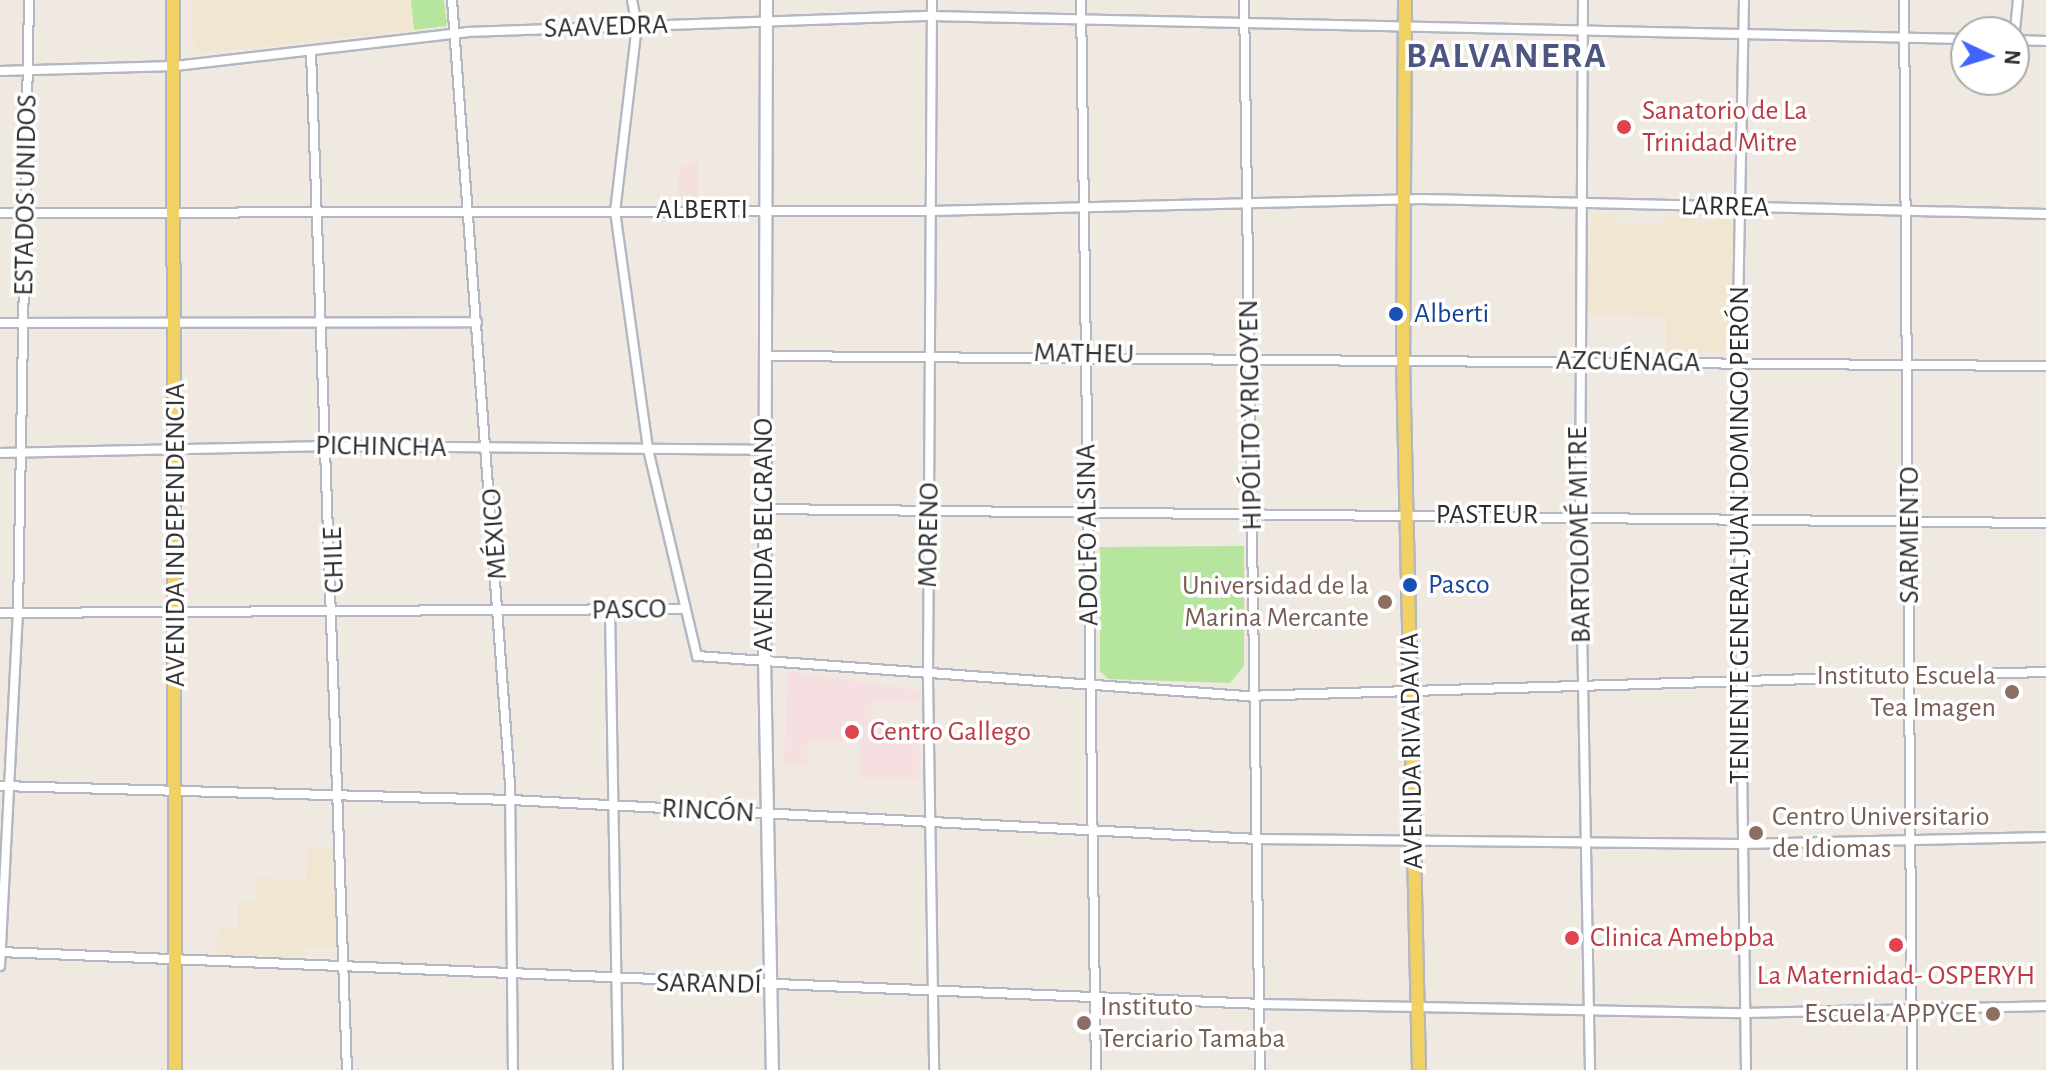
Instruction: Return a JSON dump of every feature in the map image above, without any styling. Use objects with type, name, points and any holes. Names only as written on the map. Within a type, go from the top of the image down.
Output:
[{"type":"main road","name":"AVENIDA INDEPENDENCIA","points":[[173,0],[178,322],[175,1070]]},
{"type":"main road","name":"AVENIDA BELGRANO","points":[[766,0],[763,509],[772,1070]]},
{"type":"main road","name":"AVENIDA RIVADAVIA","points":[[1405,0],[1403,359],[1419,1070]]},
{"type":"street","name":"ESTADOS UNIDOS","points":[[0,966],[4,785],[18,610],[29,0]]},
{"type":"street","name":"MÉXICO","points":[[452,0],[490,448],[511,800],[513,1070]]},
{"type":"street","points":[[632,0],[637,25],[615,211],[648,449],[682,609]]},
{"type":"street","name":"MORENO","points":[[932,0],[928,824],[934,1070]]},
{"type":"street","name":"ADOLFO ALSINA","points":[[1081,0],[1081,210],[1095,835],[1096,1070]]},
{"type":"street","name":"HIPÓLITO YRIGOYEN","points":[[1244,0],[1260,1070]]},
{"type":"street","name":"BARTOLOMÉ MITRE","points":[[1583,0],[1580,514],[1590,1070]]},
{"type":"street","name":"TENIENTE GENERAL JUAN DOMINGO PERÓN","points":[[1744,0],[1743,207],[1737,365],[1738,684],[1746,1070]]},
{"type":"street","name":"SARMIENTO","points":[[1904,0],[1911,210],[1909,842],[1912,1070]]},
{"type":"street","name":"SAAVEDRA","points":[[0,71],[28,65],[175,66],[456,34],[932,16],[1081,15],[1405,28],[1950,39]]},
{"type":"street","name":"CHILE","points":[[311,51],[343,795],[347,1070]]},
{"type":"street","name":"ALBERTI","points":[[0,213],[1081,210],[1404,202]]},
{"type":"street","name":"LARREA","points":[[1404,202],[2046,214]]},
{"type":"street","points":[[0,323],[477,322]]},
{"type":"street","name":"MATHEU","points":[[766,356],[931,353],[1403,359]]},
{"type":"street","name":"AZCUÉNAGA","points":[[1403,359],[2046,366]]},
{"type":"street","name":"PICHINCHA","points":[[0,453],[21,450],[329,446],[763,450]]},
{"type":"street","points":[[763,509],[1253,510],[1407,515]]},
{"type":"street","name":"PASTEUR","points":[[1407,515],[1580,514],[1738,522],[2046,523]]},
{"type":"street","name":"PASCO","points":[[0,613],[18,610],[175,614],[500,613],[682,609],[697,656],[764,658],[928,678],[1092,689],[1256,695],[1910,681],[2046,672]]},
{"type":"street","points":[[610,611],[611,807],[618,1070]]},
{"type":"street","name":"RINCÓN","points":[[4,785],[511,800],[1095,835],[1585,844],[1909,842],[2046,837]]},
{"type":"street","name":"SARANDÍ","points":[[0,952],[175,963],[617,982],[1261,1004],[1743,1013],[2046,1006]]},
{"type":"shaded area","points":[[191,0],[411,0],[414,30],[204,53],[194,49]]},
{"type":"shaded area","points":[[690,162],[698,162],[698,200],[676,200],[680,168]]},
{"type":"shaded area","points":[[1592,214],[1617,214],[1617,223],[1664,224],[1665,216],[1696,216],[1696,223],[1729,217],[1735,224],[1732,350],[1666,354],[1666,317],[1585,315]]},
{"type":"shaded area","name":"Centro Gallego","points":[[788,671],[921,691],[920,702],[871,702],[871,723],[919,723],[919,779],[859,777],[861,745],[850,742],[807,742],[807,764],[784,763]]},
{"type":"shaded area","points":[[307,847],[336,848],[339,948],[306,946],[305,959],[217,956],[218,929],[238,929],[238,901],[256,902],[256,877],[306,881]]},
{"type":"green space","points":[[411,0],[444,0],[447,26],[414,30]]},
{"type":"green space","points":[[1244,546],[1244,666],[1230,683],[1108,679],[1100,671],[1100,547]]},
{"type":"place","name":"Sanatorio de La Trinidad Mitre","points":[[1624,127]]},
{"type":"place","name":"Alberti","points":[[1396,314]]},
{"type":"place","name":"Pasco","points":[[1410,585]]},
{"type":"place","name":"Universidad de la Marina Mercante","points":[[1385,602]]},
{"type":"place","name":"Instituto Escuela Tea Imagen","points":[[2012,692]]},
{"type":"place","name":"Centro Gallego","points":[[852,732]]},
{"type":"place","name":"Centro Universitario de Idiomas","points":[[1756,833]]},
{"type":"place","name":"Clinica Amebpba","points":[[1572,938]]},
{"type":"place","name":"La Maternidad- OSPERYH","points":[[1896,945]]},
{"type":"place","name":"Escuela APPYCE","points":[[1993,1014]]},
{"type":"place","name":"Instituto Terciario Tamaba","points":[[1084,1023]]},
{"type":"district","name":"BALVANERA","points":[[1507,57]]}]
